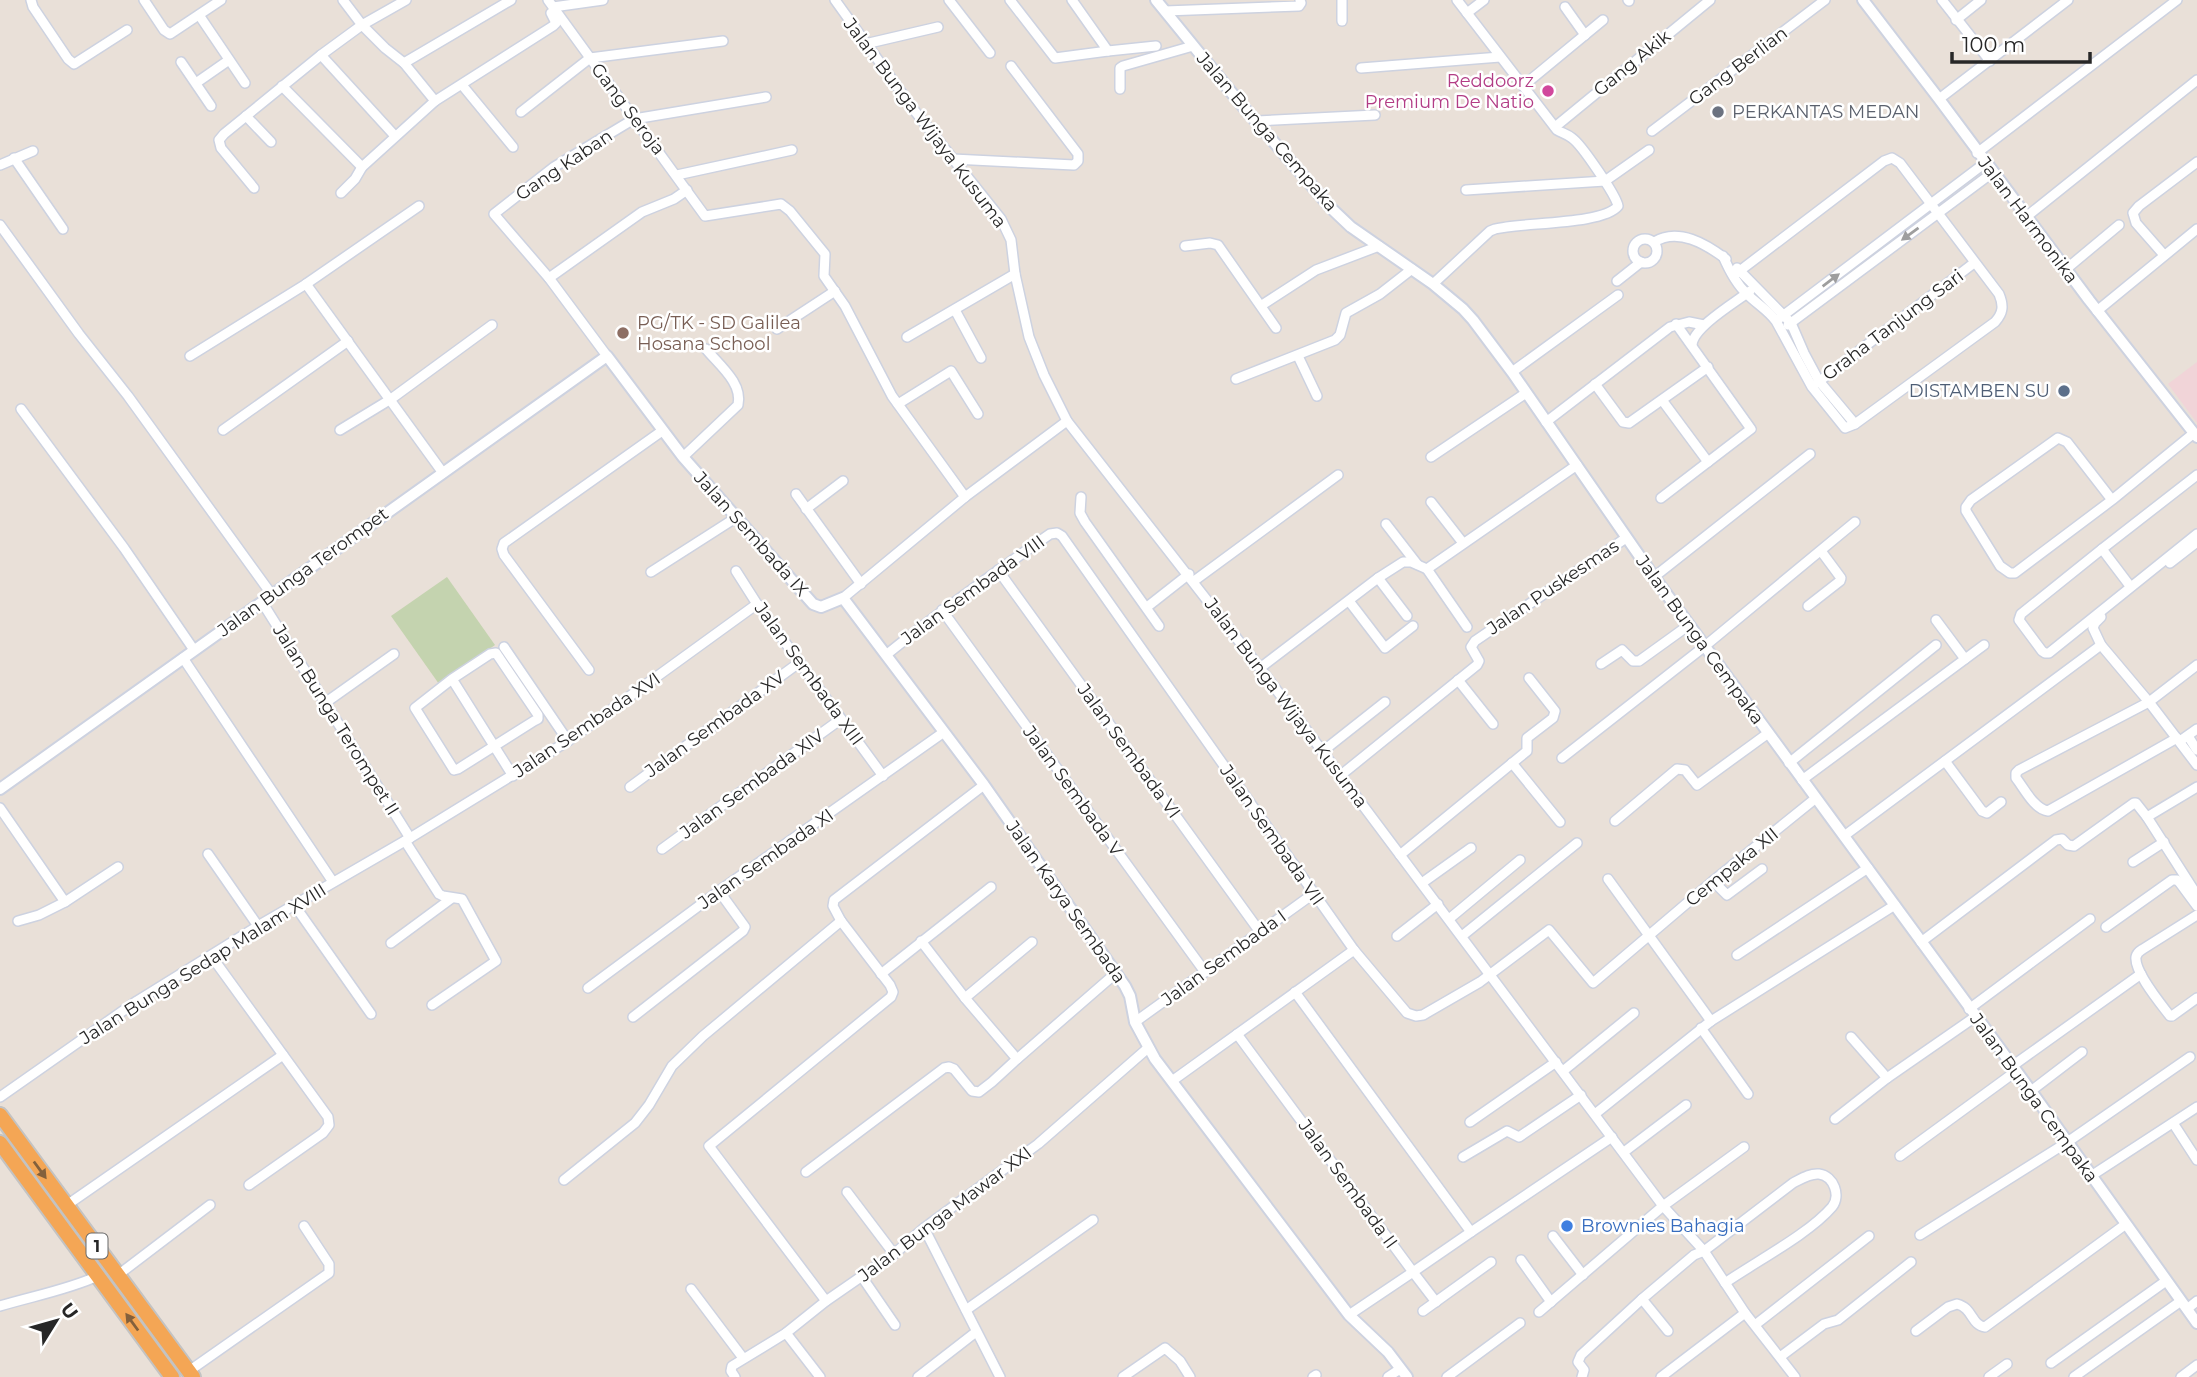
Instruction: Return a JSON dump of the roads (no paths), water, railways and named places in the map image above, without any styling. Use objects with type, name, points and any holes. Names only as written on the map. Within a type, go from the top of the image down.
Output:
[{"type":"highway","name":"1","points":[[0,1115],[191,1374]]},
{"type":"highway","name":"1","points":[[0,1143],[172,1377]]},
{"type":"street","points":[[31,0],[30,3],[74,64],[78,64],[127,30]]},
{"type":"street","points":[[144,0],[168,34],[173,34],[221,0]]},
{"type":"street","points":[[343,0],[362,25],[404,63],[435,100]]},
{"type":"street","points":[[254,188],[221,148],[219,140],[321,55],[362,25],[405,0]]},
{"type":"street","points":[[404,63],[511,0]]},
{"type":"street","points":[[341,193],[362,167],[435,100],[553,26],[555,18],[542,0]]},
{"type":"street","points":[[550,4],[603,0]]},
{"type":"street","points":[[949,0],[990,53]]},
{"type":"street","points":[[1010,0],[1055,58],[1156,46]]},
{"type":"street","points":[[1072,0],[1108,51]]},
{"type":"street","name":"Jalan Bunga Cempaka","points":[[1156,0],[1331,208],[1351,227],[1433,284],[1468,315],[1512,372],[1654,577],[2031,1091],[2197,1323]]},
{"type":"street","points":[[1165,12],[1299,6],[1300,0]]},
{"type":"street","points":[[1342,0],[1342,20]]},
{"type":"street","points":[[1433,284],[1490,231],[1575,220],[1613,211],[1618,206],[1605,181],[1575,140],[1555,127],[1457,0]]},
{"type":"street","points":[[1466,13],[1484,0]]},
{"type":"street","name":"Gang Akik","points":[[1555,127],[1710,0]]},
{"type":"street","name":"Gang Berlian","points":[[1652,131],[1825,0]]},
{"type":"street","name":"Jalan Harmonika","points":[[1863,0],[2065,270],[2196,435]]},
{"type":"street","points":[[1942,0],[1990,61]]},
{"type":"street","points":[[1956,20],[1981,0]]},
{"type":"street","points":[[1939,99],[2068,0]]},
{"type":"street","points":[[1977,153],[2176,0]]},
{"type":"street","name":"Jalan Bunga Wijaya Kusuma","points":[[837,1],[914,110],[1001,219],[1011,240],[1028,337],[1067,421],[1260,668],[1663,1206],[1704,1251],[1745,1313],[1795,1377]]},
{"type":"street","name":"Gang Seroja","points":[[550,4],[703,213],[708,216],[781,204],[785,206],[825,254],[825,279],[835,291]]},
{"type":"street","points":[[1565,7],[1585,35]]},
{"type":"street","points":[[199,15],[245,83]]},
{"type":"street","points":[[1523,86],[1603,20]]},
{"type":"street","points":[[865,44],[938,27]]},
{"type":"street","points":[[521,112],[590,58],[723,41]]},
{"type":"street","points":[[1120,89],[1120,68],[1193,46]]},
{"type":"street","points":[[321,55],[394,136]]},
{"type":"street","points":[[1361,68],[1500,57]]},
{"type":"street","points":[[196,83],[229,60]]},
{"type":"street","points":[[181,62],[211,106]]},
{"type":"street","points":[[953,159],[1074,165],[1078,161],[1078,154],[1011,66]]},
{"type":"street","points":[[2026,217],[2197,80]]},
{"type":"street","points":[[462,85],[513,147]]},
{"type":"street","points":[[282,86],[362,167]]},
{"type":"street","points":[[635,119],[766,97]]},
{"type":"street","points":[[1257,121],[1375,115]]},
{"type":"street","points":[[246,116],[271,142]]},
{"type":"street","name":"Gang Kaban","points":[[494,214],[554,167],[635,119]]},
{"type":"street","points":[[677,175],[792,150]]},
{"type":"street","points":[[1466,190],[1605,181],[1649,150]]},
{"type":"street","points":[[0,165],[33,152]]},
{"type":"street","points":[[14,158],[64,229]]},
{"type":"street","name":"Graha Tanjung Sari","points":[[1736,273],[1888,159],[1900,163],[2002,300],[2003,306],[1999,317],[1855,424],[1816,384],[1974,263]]},
{"type":"street","points":[[2164,255],[2136,223],[2133,213],[2197,162]]},
{"type":"street","points":[[1781,331],[1788,319],[1863,255],[1985,163]]},
{"type":"street","points":[[1776,321],[1788,319],[1869,264],[1992,173]]},
{"type":"street","points":[[549,278],[639,214],[674,199],[687,190]]},
{"type":"street","points":[[190,356],[306,284],[419,206]]},
{"type":"street","name":"Jalan Sembada IX","points":[[494,214],[549,278],[683,457],[813,604],[821,607],[843,598]]},
{"type":"street","name":"Jalan Bunga Terompet II","points":[[0,225],[128,396],[267,598],[325,703],[439,894],[463,901],[496,961],[432,1005]]},
{"type":"street","points":[[2065,270],[2119,225]]},
{"type":"street","points":[[2097,311],[2197,229]]},
{"type":"street","points":[[1654,242],[1662,237],[1680,236],[1723,257],[1736,273],[1746,294],[1776,321],[1816,384]]},
{"type":"street","points":[[1617,281],[1641,262],[1650,262],[1657,256],[1657,246],[1644,238],[1635,244],[1634,254],[1641,262]]},
{"type":"street","points":[[1185,246],[1210,243],[1218,245],[1276,328]]},
{"type":"street","points":[[1262,305],[1317,270],[1379,246]]},
{"type":"street","points":[[1863,255],[1869,264]]},
{"type":"street","points":[[1236,379],[1338,338],[1346,313],[1380,294],[1412,269]]},
{"type":"street","points":[[1736,273],[1755,287],[1788,319],[1816,384]]},
{"type":"street","points":[[907,337],[1015,274]]},
{"type":"street","points":[[306,284],[443,472]]},
{"type":"street","points":[[1692,345],[1692,338],[1711,320],[1755,287]]},
{"type":"street","points":[[777,329],[835,291],[898,404],[965,497]]},
{"type":"street","points":[[1512,372],[1618,295]]},
{"type":"street","points":[[955,310],[981,358]]},
{"type":"street","points":[[1546,422],[1676,324],[1711,320]]},
{"type":"street","points":[[1661,498],[1751,429],[1676,324]]},
{"type":"street","points":[[341,430],[391,399],[492,326]]},
{"type":"street","points":[[223,430],[348,341]]},
{"type":"street","points":[[683,457],[738,405],[740,398],[737,387],[706,349]]},
{"type":"street","name":"Jalan Bunga Terompet","points":[[0,789],[607,356]]},
{"type":"street","points":[[1298,356],[1317,396]]},
{"type":"street","points":[[1595,384],[1627,424],[1708,367]]},
{"type":"street","points":[[898,404],[951,371],[978,414]]},
{"type":"street","points":[[1432,457],[1526,393]]},
{"type":"street","points":[[1662,400],[1708,462]]},
{"type":"street","points":[[21,409],[124,548],[194,650]]},
{"type":"street","points":[[843,598],[965,497],[1067,421]]},
{"type":"street","points":[[589,670],[502,549],[504,544],[662,431]]},
{"type":"street","points":[[2112,500],[2067,442],[2057,438],[1971,500],[1966,511],[2000,566],[2010,573],[2015,573],[2112,500],[2196,435]]},
{"type":"street","points":[[1654,577],[1810,454]]},
{"type":"street","points":[[1422,567],[1577,466]]},
{"type":"street","points":[[1147,607],[1338,475]]},
{"type":"street","points":[[2197,475],[2019,616],[2019,620],[2042,650],[2049,653],[2197,534]]},
{"type":"street","points":[[806,509],[843,481]]},
{"type":"street","points":[[796,494],[861,583]]},
{"type":"street","points":[[1081,497],[1080,513],[1085,522],[1159,626]]},
{"type":"street","points":[[1431,502],[1462,543]]},
{"type":"street","points":[[651,572],[737,517]]},
{"type":"street","points":[[1562,758],[1705,646],[1855,522]]},
{"type":"street","points":[[1386,524],[1467,628]]},
{"type":"street","name":"Jalan Sembada VIII","points":[[886,655],[942,610],[1050,534],[1057,533],[1062,536]]},
{"type":"street","name":"Jalan Sembada VII","points":[[1062,536],[1313,894],[1354,950],[1407,1013],[1423,1015],[1490,974]]},
{"type":"street","name":"Jalan Puskesmas","points":[[1341,775],[1479,663],[1471,647],[1475,641],[1626,538]]},
{"type":"street","points":[[2197,542],[2095,623],[2094,633],[2101,645],[2181,738],[2197,765]]},
{"type":"street","points":[[2102,549],[2130,586]]},
{"type":"street","points":[[1808,606],[1841,578],[1821,551]]},
{"type":"street","points":[[1260,668],[1403,562],[1408,561],[1422,567]]},
{"type":"street","name":"Jalan Sembada VI","points":[[998,570],[1260,932]]},
{"type":"street","name":"Jalan Sembada XIII","points":[[736,571],[757,604],[883,776]]},
{"type":"street","points":[[1378,578],[1407,616]]},
{"type":"street","name":"Jalan Karya Sembada","points":[[843,598],[984,785],[1116,973],[1130,996],[1135,1022],[1148,1048],[1349,1315],[1388,1352],[1403,1373]]},
{"type":"street","points":[[1349,601],[1385,648],[1413,626]]},
{"type":"street","name":"Jalan Sembada XVI","points":[[408,840],[568,741],[757,604]]},
{"type":"street","name":"Jalan Sembada V","points":[[942,610],[1205,972]]},
{"type":"street","points":[[1936,620],[1965,659]]},
{"type":"street","points":[[1601,664],[1622,650],[1633,661],[1639,661],[1689,625]]},
{"type":"street","points":[[1789,762],[1936,645]]},
{"type":"street","points":[[1802,780],[1984,645]]},
{"type":"street","points":[[1844,836],[2101,645]]},
{"type":"street","points":[[504,647],[568,741]]},
{"type":"street","points":[[496,653],[538,715],[538,719],[494,745],[454,769],[415,711],[417,705],[452,679],[490,654],[496,653]]},
{"type":"street","points":[[325,703],[394,654]]},
{"type":"street","points":[[183,658],[333,883]]},
{"type":"street","name":"Jalan Sembada XV","points":[[630,787],[800,662]]},
{"type":"street","points":[[2197,665],[2149,702],[2019,770],[2016,778],[2037,806],[2048,811],[2197,729]]},
{"type":"street","points":[[1400,855],[1527,751],[1527,738],[1555,715],[1555,711],[1529,678]]},
{"type":"street","points":[[452,679],[513,776]]},
{"type":"street","points":[[1458,680],[1493,724]]},
{"type":"street","points":[[1323,751],[1385,702]]},
{"type":"street","name":"Jalan Sembada XIV","points":[[662,849],[841,719]]},
{"type":"street","name":"Jalan Sembada XI","points":[[588,988],[719,891],[944,732]]},
{"type":"street","points":[[1615,821],[1677,769],[1685,769],[1697,785],[1768,734]]},
{"type":"street","points":[[2181,738],[2197,750]]},
{"type":"street","points":[[1945,761],[1982,811],[1987,813],[2001,802]]},
{"type":"street","points":[[1512,763],[1560,822]]},
{"type":"street","points":[[826,1301],[709,1146],[891,997],[893,990],[832,906],[839,895],[984,785]]},
{"type":"street","points":[[2147,817],[2197,787]]},
{"type":"street","name":"Cempaka XII","points":[[1490,974],[1550,930],[1593,983],[1816,798]]},
{"type":"street","points":[[1920,942],[2056,840],[2062,839],[2068,845],[2074,846],[2134,803],[2147,817],[2197,895]]},
{"type":"street","points":[[0,808],[65,902]]},
{"type":"street","name":"Jalan Bunga Sedap Malam XVIII","points":[[0,1097],[138,1001],[258,926],[408,840]]},
{"type":"street","points":[[2133,862],[2164,842]]},
{"type":"street","points":[[1462,936],[1577,843]]},
{"type":"street","points":[[1422,883],[1471,848]]},
{"type":"street","points":[[208,854],[258,926]]},
{"type":"street","points":[[1449,919],[1520,860]]},
{"type":"street","points":[[18,921],[39,915],[65,902],[118,867]]},
{"type":"street","points":[[1713,881],[1727,895],[1762,869]]},
{"type":"street","points":[[1737,955],[1868,869]]},
{"type":"street","points":[[1608,879],[1711,1021]]},
{"type":"street","points":[[2106,927],[2172,880],[2180,883],[2197,906]]},
{"type":"street","points":[[881,974],[991,887]]},
{"type":"street","points":[[633,1017],[743,931],[745,927],[719,891]]},
{"type":"street","name":"Jalan Sembada I","points":[[1135,1022],[1313,894]]},
{"type":"street","points":[[391,943],[452,898]]},
{"type":"street","points":[[1397,936],[1437,904]]},
{"type":"street","points":[[1595,1114],[1711,1021],[1895,905]]},
{"type":"street","points":[[295,906],[371,1014]]},
{"type":"street","points":[[2197,915],[2138,953],[2136,959],[2141,974],[2170,1016],[2197,998]]},
{"type":"street","points":[[1835,1119],[2090,919]]},
{"type":"street","points":[[564,1180],[635,1123],[672,1066],[702,1036],[841,921]]},
{"type":"street","points":[[921,941],[1017,1059]]},
{"type":"street","points":[[965,998],[1032,942]]},
{"type":"street","points":[[1172,1081],[1354,950]]},
{"type":"street","points":[[212,957],[328,1117],[329,1125],[323,1133],[248,1185]]},
{"type":"street","points":[[806,1172],[944,1068],[954,1069],[975,1092],[992,1082],[1116,973]]},
{"type":"street","points":[[1900,1156],[2141,974]]},
{"type":"street","points":[[1295,992],[1471,1232]]},
{"type":"street","points":[[1563,1071],[1634,1013]]},
{"type":"street","points":[[1701,1028],[1748,1094]]},
{"type":"street","name":"Jalan Sembada II","points":[[1237,1034],[1436,1302]]},
{"type":"street","points":[[1851,1038],[1887,1078]]},
{"type":"street","name":"Jalan Bunga Mawar XXI","points":[[736,1377],[731,1371],[732,1366],[786,1333],[1038,1144],[1148,1048]]},
{"type":"street","points":[[2031,1091],[2082,1052]]},
{"type":"street","points":[[67,1205],[283,1055]]},
{"type":"street","points":[[1920,1235],[2066,1143],[2190,1057]]},
{"type":"street","points":[[1470,1122],[1556,1062]]},
{"type":"street","points":[[1464,1157],[1507,1131],[1519,1137],[1581,1095]]},
{"type":"street","points":[[1624,1153],[1686,1105]]},
{"type":"street","points":[[2091,1176],[2197,1107]]},
{"type":"street","points":[[2173,1123],[2197,1160]]},
{"type":"street","points":[[1349,1315],[1612,1137]]},
{"type":"street","points":[[1539,1312],[1663,1206],[1744,1147]]},
{"type":"street","points":[[1582,1377],[1585,1373],[1577,1359],[1695,1255],[1704,1251],[1793,1183],[1808,1175],[1819,1174],[1826,1177],[1835,1187],[1836,1200],[1831,1208],[1797,1235],[1725,1283]]},
{"type":"street","points":[[847,1192],[894,1254]]},
{"type":"street","points":[[118,1275],[210,1205]]},
{"type":"street","points":[[966,1310],[1093,1220]]},
{"type":"street","points":[[1916,1331],[1948,1307],[1957,1304],[1967,1308],[1976,1323],[1985,1327],[2126,1224]]},
{"type":"street","points":[[191,1374],[329,1273],[329,1264],[304,1226]]},
{"type":"street","points":[[924,1228],[1000,1377]]},
{"type":"street","points":[[1553,1236],[1583,1275]]},
{"type":"street","points":[[1755,1325],[1869,1236]]},
{"type":"street","points":[[1521,1260],[1551,1302]]},
{"type":"street","points":[[1423,1311],[1491,1262]]},
{"type":"street","points":[[1780,1357],[1824,1324],[1838,1320],[1911,1262]]},
{"type":"street","points":[[0,1306],[41,1293],[70,1288],[98,1276]]},
{"type":"street","points":[[862,1277],[895,1325]]},
{"type":"street","points":[[2051,1363],[2166,1281]]},
{"type":"street","points":[[691,1289],[743,1358]]},
{"type":"street","points":[[1642,1299],[1668,1331]]},
{"type":"street","points":[[2074,1377],[2184,1305],[2197,1301]]},
{"type":"street","points":[[1661,1377],[1745,1313]]},
{"type":"street","points":[[1447,1377],[1520,1322]]},
{"type":"street","points":[[918,1377],[976,1332]]},
{"type":"street","points":[[786,1333],[820,1377]]},
{"type":"street","points":[[1124,1377],[1165,1348],[1180,1361],[1190,1377]]},
{"type":"street","points":[[1989,1377],[2007,1364]]},
{"type":"street","points":[[2181,1377],[2197,1365]]},
{"type":"street","points":[[1388,1377],[1403,1373]]},
{"type":"place","name":"Reddoorz Premium De Natio","points":[[1548,91]]},
{"type":"place","name":"PERKANTAS MEDAN","points":[[1718,112]]},
{"type":"place","name":"PG/TK - SD Galilea Hosana School","points":[[623,333]]},
{"type":"place","name":"DISTAMBEN SU","points":[[2064,391]]},
{"type":"place","name":"Brownies Bahagia","points":[[1567,1226]]}]
